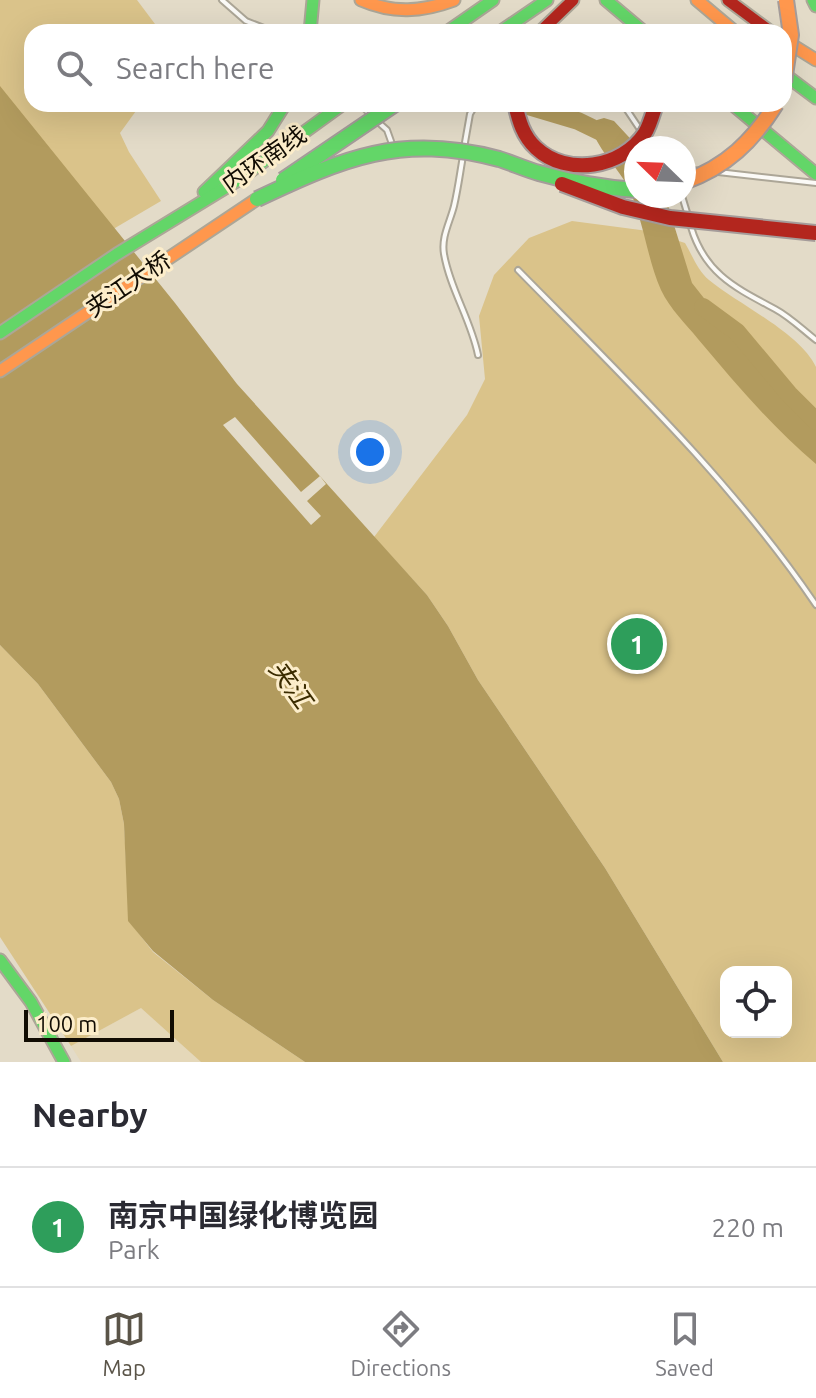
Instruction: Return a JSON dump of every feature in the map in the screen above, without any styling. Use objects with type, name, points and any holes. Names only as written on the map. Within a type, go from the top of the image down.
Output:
[{"type":"main road","points":[[311,24],[313,0]]},
{"type":"main road","points":[[361,0],[377,9],[407,12],[438,7],[454,0]]},
{"type":"main road","points":[[458,24],[493,0]]},
{"type":"main road","points":[[512,24],[547,0]]},
{"type":"main road","points":[[548,24],[573,0]]},
{"type":"main road","points":[[606,0],[634,24]]},
{"type":"main road","points":[[697,0],[726,24]]},
{"type":"main road","points":[[728,0],[760,24]]},
{"type":"main road","points":[[786,0],[789,24]]},
{"type":"main road","points":[[813,0],[816,6]]},
{"type":"main road","points":[[625,17],[628,24]]},
{"type":"main road","points":[[792,45],[816,60]]},
{"type":"main road","points":[[792,80],[816,98]]},
{"type":"main road","points":[[184,211],[268,131],[280,112]]},
{"type":"main road","name":"内环南线","points":[[184,211],[238,180],[332,112]]},
{"type":"main road","name":"内环南线","points":[[257,199],[383,112]]},
{"type":"main road","points":[[515,112],[532,144],[557,161],[584,167],[612,161],[638,145],[654,112]]},
{"type":"main road","points":[[742,112],[816,174]]},
{"type":"main road","points":[[696,177],[725,165],[771,112]]},
{"type":"main road","points":[[257,199],[353,156],[384,148],[456,150],[500,159],[540,173],[624,190]]},
{"type":"main road","points":[[540,173],[587,196],[656,215],[687,221],[816,233]]},
{"type":"main road","name":"夹江大桥","points":[[0,371],[257,199]]},
{"type":"main road","name":"夹江大桥","points":[[0,333],[184,211]]},
{"type":"main road","points":[[0,960],[31,1002],[64,1062]]},
{"type":"lane","points":[[222,0],[254,24]]},
{"type":"lane","points":[[368,112],[387,130],[393,146]]},
{"type":"lane","points":[[471,112],[453,210],[444,236],[444,253],[473,332],[478,355]]},
{"type":"lane","points":[[629,112],[646,136]]},
{"type":"lane","points":[[696,170],[816,183]]},
{"type":"lane","points":[[685,208],[693,234],[708,263],[725,282],[778,310],[816,340]]},
{"type":"lane","points":[[518,270],[689,444],[795,574],[816,605]]},
{"type":"shaded area","points":[[0,0],[137,0],[155,24],[24,24],[24,112],[135,112],[120,133],[161,201],[96,236],[0,129]]},
{"type":"shaded area","points":[[572,221],[648,231],[685,243],[705,276],[797,342],[816,367],[816,1062],[723,1062],[605,868],[478,680],[448,626],[427,595],[374,537],[467,415],[485,379],[479,316],[494,275],[529,238]]},
{"type":"shaded area","points":[[0,645],[38,684],[111,782],[119,799],[124,824],[129,921],[153,952],[213,1000],[305,1062],[201,1062],[141,1008],[71,1046],[0,937]]},
{"type":"shaded area","points":[[141,1008],[201,1062],[81,1062],[71,1046]]},
{"type":"water","name":"夹江","points":[[0,86],[237,384],[427,595],[478,680],[605,868],[723,1062],[305,1062],[213,1000],[153,951],[128,921],[124,824],[119,799],[111,782],[38,684],[0,645]]},
{"type":"water","points":[[604,118],[614,121],[628,136],[624,136],[624,180],[599,145],[592,129],[597,120]]},
{"type":"water","points":[[636,208],[669,208],[692,283],[737,340],[816,427],[816,464],[755,404],[678,316],[656,278]]},
{"type":"pier","points":[[235,417],[301,492],[320,476],[326,484],[307,501],[321,516],[311,525],[223,425]]},
{"type":"waterway","points":[[548,112],[578,121],[609,136],[624,153]]},
{"type":"waterway","points":[[703,307],[737,332],[816,421]]},
{"type":"traffic: fast","points":[[311,24],[313,0]]},
{"type":"traffic: fast","points":[[458,24],[493,0]]},
{"type":"traffic: fast","points":[[512,24],[547,0]]},
{"type":"traffic: fast","points":[[606,0],[634,24]]},
{"type":"traffic: fast","points":[[813,0],[816,6]]},
{"type":"traffic: fast","points":[[792,80],[816,98]]},
{"type":"traffic: fast","points":[[204,192],[268,131],[280,112]]},
{"type":"traffic: fast","points":[[0,333],[117,254],[238,180],[332,112]]},
{"type":"traffic: fast","points":[[283,180],[383,112]]},
{"type":"traffic: fast","points":[[742,112],[816,174]]},
{"type":"traffic: fast","points":[[257,199],[346,161],[402,149],[464,152],[575,182],[624,189]]},
{"type":"traffic: fast","points":[[0,960],[31,1002],[64,1062]]},
{"type":"traffic: slow","points":[[361,0],[385,8],[408,10],[454,0]]},
{"type":"traffic: slow","points":[[697,0],[726,24]]},
{"type":"traffic: slow","points":[[786,0],[789,24]]},
{"type":"traffic: slow","points":[[792,45],[816,60]]},
{"type":"traffic: slow","points":[[696,177],[737,151],[770,112]]},
{"type":"traffic: slow","points":[[0,371],[257,199]]},
{"type":"traffic: jam","points":[[548,24],[573,0]]},
{"type":"traffic: jam","points":[[728,0],[760,24]]},
{"type":"traffic: jam","points":[[517,112],[525,133],[536,148],[563,163],[578,165],[609,161],[623,154],[647,130],[653,112]]},
{"type":"traffic: jam","points":[[562,184],[623,207],[670,218],[816,233]]},
{"type":"place","name":"南京中国绿化博览园","points":[[637,644]]}]
